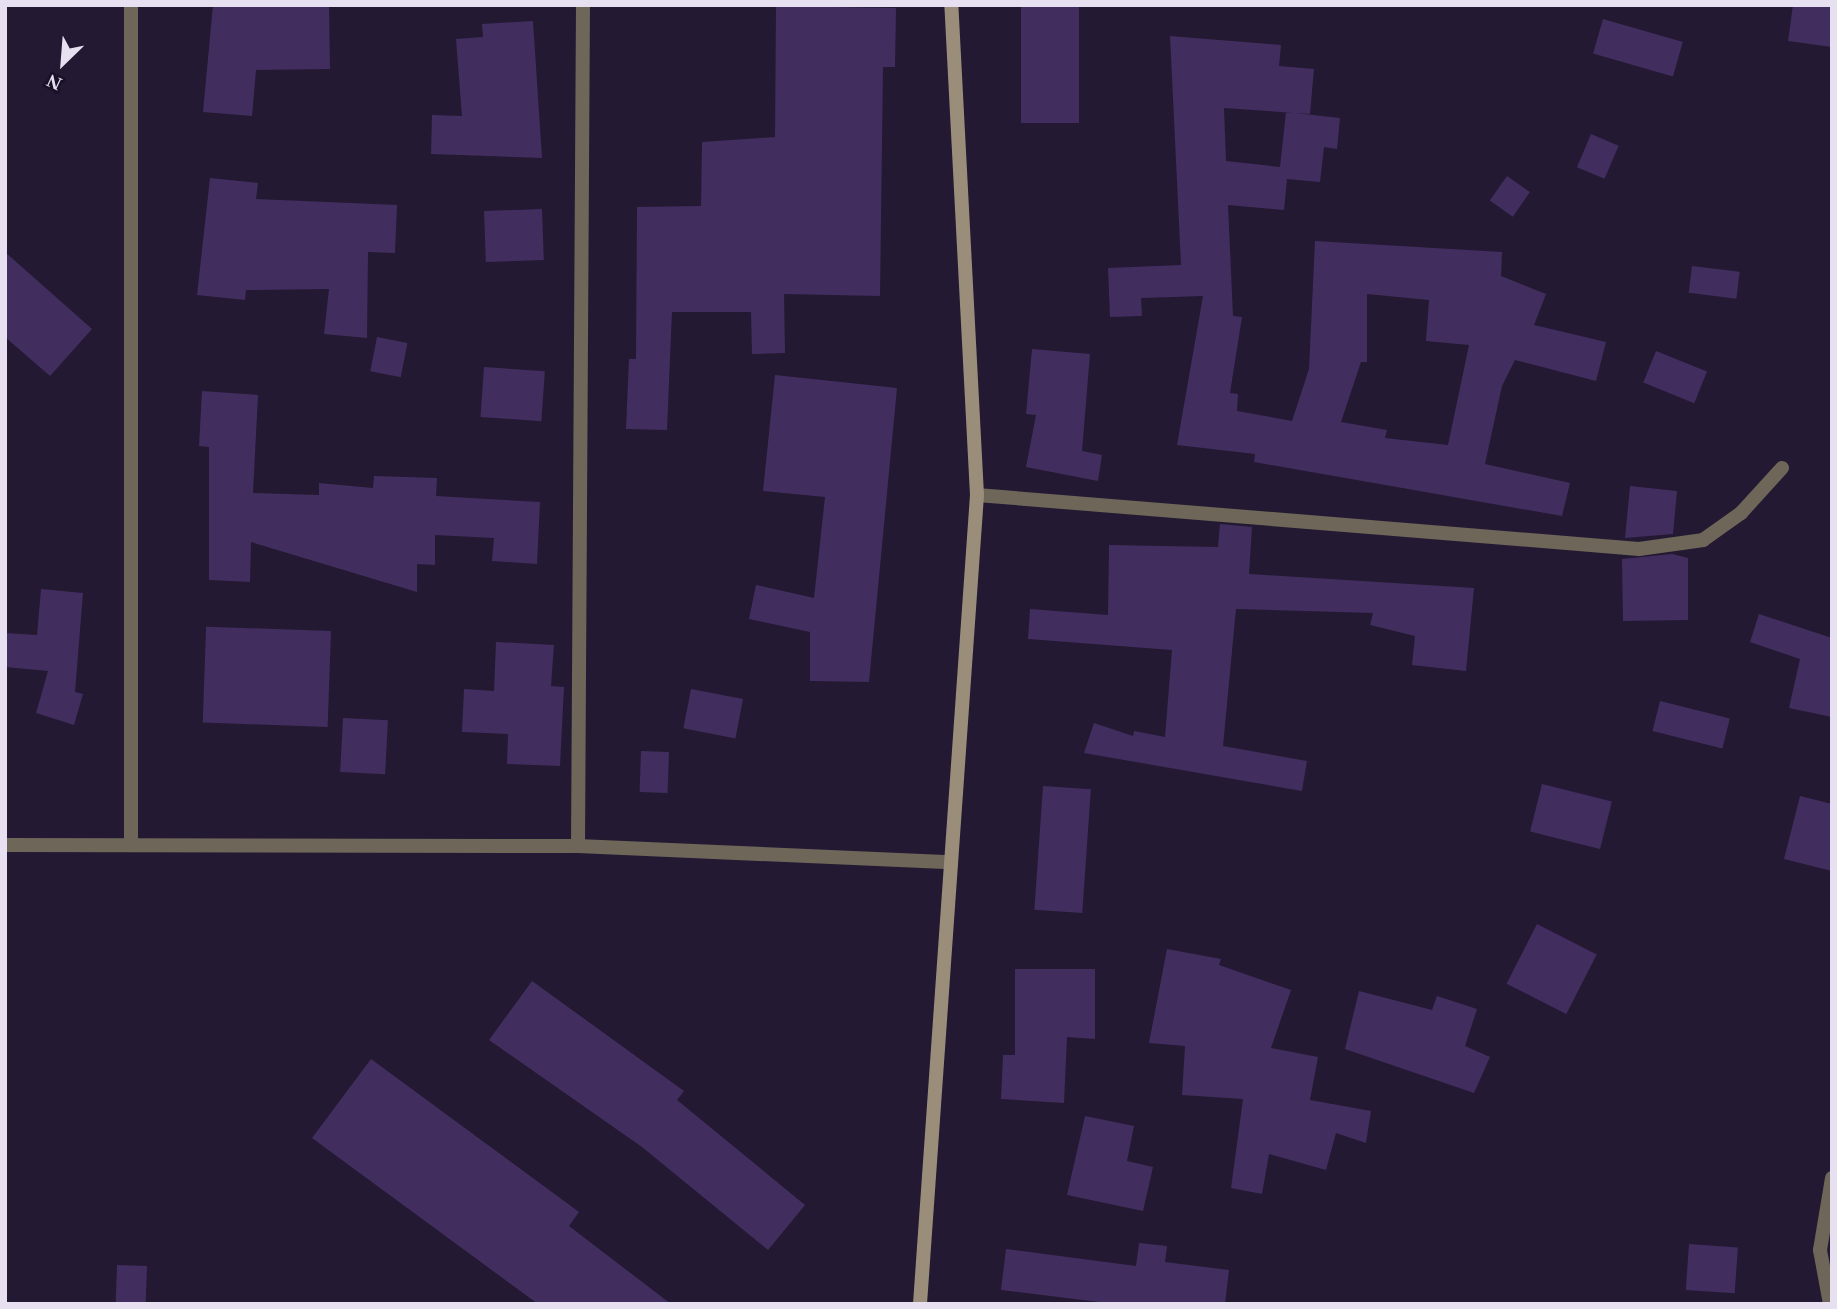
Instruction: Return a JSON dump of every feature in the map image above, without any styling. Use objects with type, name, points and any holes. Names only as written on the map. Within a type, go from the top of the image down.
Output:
[{"type":"main road","points":[[920,1304],[977,495],[951,5]]},
{"type":"street","points":[[131,5],[131,845]]},
{"type":"street","points":[[578,846],[583,5]]},
{"type":"street","points":[[977,495],[1639,549],[1703,540],[1741,513],[1782,467]]},
{"type":"street","points":[[5,845],[578,846],[951,862]]},
{"type":"street","points":[[1830,1304],[1820,1250],[1832,1178]]},
{"type":"building","points":[[213,5],[329,5],[330,69],[256,70],[252,116],[203,112]]},
{"type":"building","points":[[1021,5],[1079,5],[1079,123],[1021,123]]},
{"type":"building","points":[[1793,5],[1832,5],[1832,47],[1788,41]]},
{"type":"building","points":[[776,6],[896,8],[895,67],[883,67],[880,296],[784,294],[785,353],[752,354],[751,312],[672,312],[667,430],[626,429],[629,359],[636,359],[637,207],[701,206],[702,142],[775,137]]},
{"type":"building","points":[[1603,19],[1683,42],[1673,76],[1593,54]]},
{"type":"building","points":[[533,21],[542,158],[431,154],[432,115],[462,116],[456,39],[483,37],[482,24]]},
{"type":"building","points":[[1170,36],[1281,45],[1279,66],[1314,69],[1310,114],[1294,113],[1340,118],[1337,149],[1324,147],[1320,182],[1287,179],[1284,210],[1228,205],[1233,316],[1242,317],[1230,393],[1238,394],[1237,411],[1292,421],[1309,369],[1315,241],[1502,252],[1501,276],[1546,294],[1534,325],[1606,342],[1596,381],[1515,360],[1502,386],[1485,464],[1570,483],[1562,516],[1254,462],[1255,454],[1177,445],[1203,296],[1141,298],[1142,316],[1110,317],[1108,268],[1181,265]],"holes":[[[1224,108],[1286,112],[1280,167],[1226,161]],[[1367,294],[1429,300],[1426,341],[1469,345],[1448,445],[1385,438],[1387,430],[1341,422],[1361,362],[1367,362]]]},
{"type":"building","points":[[1591,134],[1619,146],[1605,179],[1577,167]]},
{"type":"building","points":[[1507,176],[1530,192],[1513,217],[1490,201]]},
{"type":"building","points":[[210,178],[258,183],[256,199],[397,205],[395,253],[368,252],[367,338],[324,334],[329,289],[246,290],[245,300],[197,295]]},
{"type":"building","points":[[542,209],[544,260],[486,262],[484,211]]},
{"type":"building","points":[[5,252],[92,329],[50,376],[5,337]]},
{"type":"building","points":[[1692,266],[1740,272],[1736,299],[1689,293]]},
{"type":"building","points":[[377,337],[407,343],[401,377],[370,371]]},
{"type":"building","points":[[1032,349],[1090,354],[1082,451],[1102,455],[1098,481],[1026,467],[1036,415],[1026,414]]},
{"type":"building","points":[[1656,351],[1707,372],[1694,403],[1643,383]]},
{"type":"building","points":[[484,367],[545,371],[541,421],[481,417]]},
{"type":"building","points":[[775,375],[897,388],[869,682],[810,681],[810,632],[749,619],[756,585],[814,598],[825,497],[763,491]]},
{"type":"building","points":[[202,391],[258,395],[253,493],[319,495],[319,483],[373,488],[374,476],[437,478],[436,496],[540,502],[537,564],[492,561],[494,538],[435,535],[435,565],[417,564],[417,592],[251,542],[250,582],[209,580],[209,447],[199,446]]},
{"type":"building","points":[[1630,486],[1677,491],[1673,534],[1625,538]]},
{"type":"building","points":[[1220,524],[1252,527],[1249,574],[1474,588],[1466,671],[1412,665],[1415,636],[1370,625],[1373,613],[1236,609],[1223,746],[1307,761],[1302,791],[1084,753],[1094,723],[1133,736],[1134,731],[1165,737],[1172,650],[1028,639],[1030,609],[1108,615],[1109,545],[1218,547]]},
{"type":"building","points":[[1672,554],[1688,558],[1688,620],[1623,621],[1622,559]]},
{"type":"building","points":[[41,589],[83,593],[75,692],[83,694],[74,725],[36,713],[48,671],[5,667],[5,633],[37,635]]},
{"type":"building","points":[[1759,614],[1832,638],[1832,717],[1789,708],[1800,659],[1750,642]]},
{"type":"building","points":[[206,627],[331,631],[328,727],[203,723]]},
{"type":"building","points":[[496,642],[554,645],[551,686],[564,687],[560,766],[507,764],[508,734],[462,732],[464,689],[494,691]]},
{"type":"building","points":[[691,689],[743,699],[735,738],[683,728]]},
{"type":"building","points":[[1660,701],[1730,718],[1722,748],[1653,731]]},
{"type":"building","points":[[343,718],[388,720],[385,774],[340,772]]},
{"type":"building","points":[[641,751],[669,752],[668,793],[640,792]]},
{"type":"building","points":[[1542,784],[1612,801],[1600,849],[1530,832]]},
{"type":"building","points":[[1043,786],[1091,789],[1082,913],[1034,910]]},
{"type":"building","points":[[1800,796],[1832,804],[1832,871],[1784,859]]},
{"type":"building","points":[[1537,924],[1597,954],[1566,1014],[1507,984]]},
{"type":"building","points":[[1167,949],[1221,959],[1219,965],[1291,990],[1271,1048],[1318,1057],[1310,1100],[1371,1111],[1366,1143],[1336,1133],[1326,1170],[1269,1154],[1262,1194],[1231,1188],[1243,1099],[1182,1095],[1185,1046],[1149,1043]]},
{"type":"building","points":[[1015,969],[1095,969],[1095,1039],[1067,1037],[1064,1103],[1001,1099],[1003,1055],[1015,1055]]},
{"type":"building","points":[[532,981],[684,1091],[677,1100],[805,1205],[768,1250],[642,1147],[489,1040]]},
{"type":"building","points":[[1359,991],[1432,1010],[1437,996],[1477,1009],[1465,1046],[1490,1057],[1474,1093],[1345,1049]]},
{"type":"building","points":[[371,1059],[579,1212],[569,1226],[671,1304],[538,1304],[312,1138]]},
{"type":"building","points":[[1085,1116],[1134,1126],[1127,1161],[1153,1167],[1143,1211],[1067,1195]]},
{"type":"building","points":[[1139,1243],[1167,1246],[1165,1262],[1229,1270],[1225,1304],[1115,1304],[1001,1290],[1006,1249],[1136,1266]]},
{"type":"building","points":[[1689,1244],[1738,1247],[1735,1293],[1686,1290]]},
{"type":"building","points":[[117,1265],[147,1266],[146,1304],[116,1304]]}]
